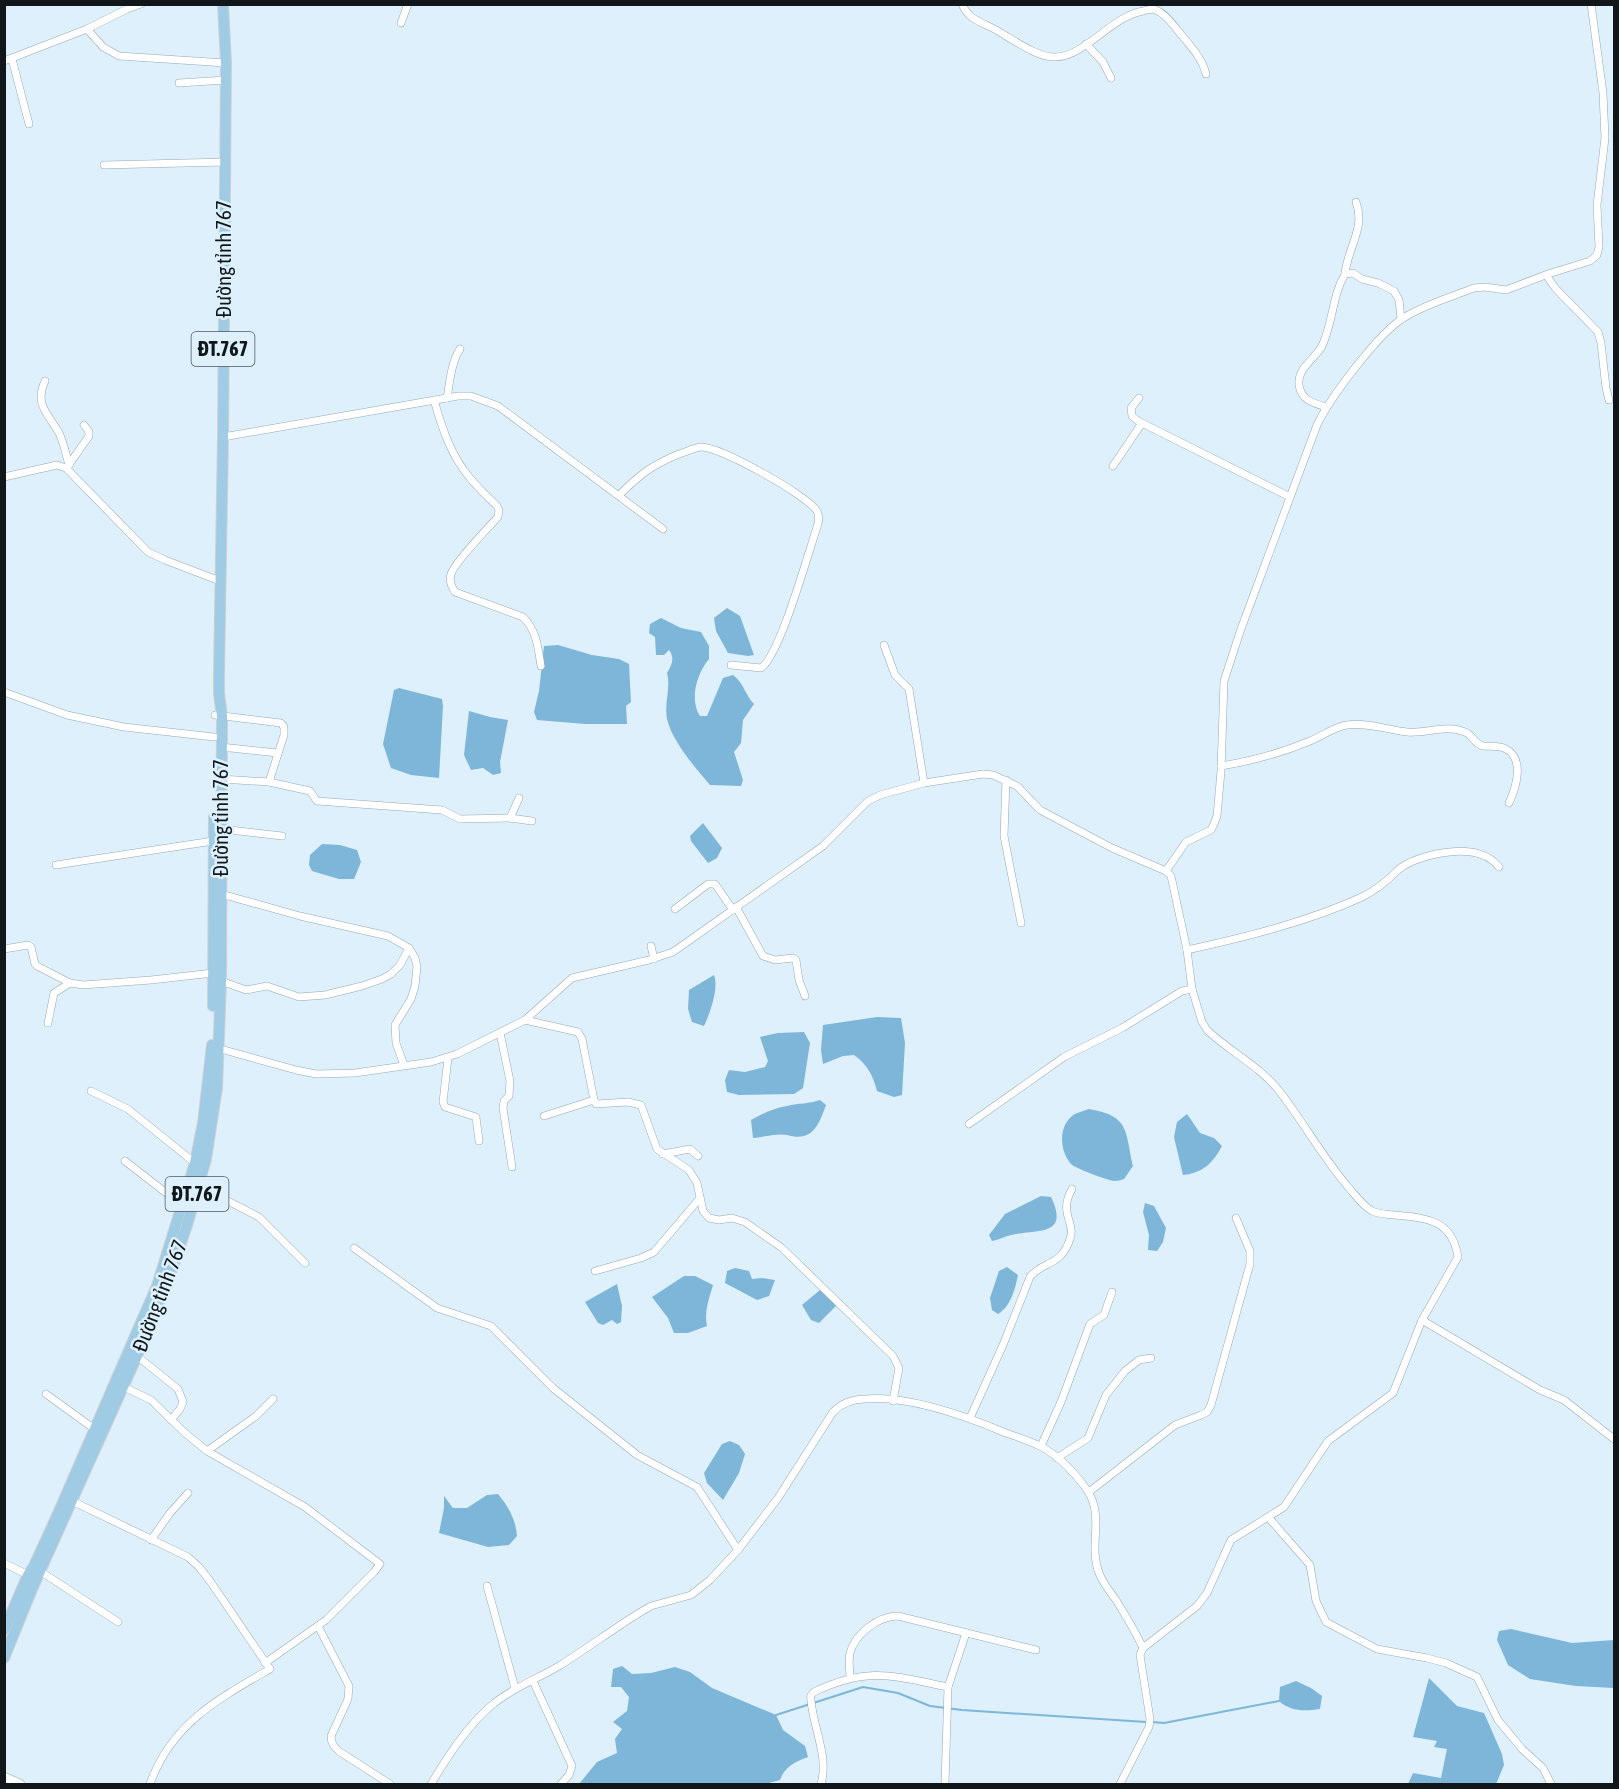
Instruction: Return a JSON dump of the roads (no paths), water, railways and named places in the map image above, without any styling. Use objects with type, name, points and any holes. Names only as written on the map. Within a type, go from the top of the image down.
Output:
[{"type":"main road","name":"Đường tỉnh 767","points":[[4,1630],[40,1570],[137,1356],[170,1276],[206,1159],[218,1088],[215,1047],[221,894],[219,694],[226,80],[223,4]]},
{"type":"main road","name":"Đường tỉnh 767","points":[[217,977],[213,841],[214,736],[219,716]]},
{"type":"main road","name":"Đường tỉnh 767","points":[[4,1658],[28,1575],[57,1516],[93,1428],[157,1286],[195,1163],[215,1047]]},
{"type":"street","points":[[28,124],[8,60],[87,29],[125,7],[141,4]]},
{"type":"street","points":[[401,23],[408,4]]},
{"type":"street","points":[[962,4],[965,12],[972,19],[996,29],[1023,46],[1051,57],[1065,56],[1086,44],[1121,18],[1153,9],[1166,17],[1195,51],[1203,63],[1206,74]]},
{"type":"street","points":[[1166,871],[1186,842],[1211,830],[1216,816],[1221,766],[1224,681],[1290,497],[1326,407],[1383,335],[1401,320],[1437,302],[1474,288],[1485,286],[1506,290],[1590,261],[1597,255],[1599,248],[1597,205],[1604,143],[1603,98],[1591,4]]},
{"type":"street","points":[[87,29],[103,47],[119,56],[226,63]]},
{"type":"street","points":[[1086,44],[1103,62],[1111,78]]},
{"type":"street","points":[[179,83],[226,80]]},
{"type":"street","points":[[104,165],[225,162]]},
{"type":"street","points":[[1326,407],[1305,399],[1301,393],[1299,379],[1301,372],[1322,346],[1359,226],[1356,202]]},
{"type":"street","points":[[1345,274],[1353,273],[1362,279],[1378,283],[1394,291],[1399,300],[1401,320]]},
{"type":"street","points":[[1546,275],[1556,290],[1598,332],[1602,343],[1606,388],[1610,400]]},
{"type":"street","points":[[447,398],[456,355],[460,349]]},
{"type":"street","points":[[45,381],[41,405],[59,434],[68,467],[148,552],[220,581]]},
{"type":"street","points":[[223,437],[434,400],[471,396],[498,406],[663,529]]},
{"type":"street","points":[[1139,398],[1133,404],[1131,411],[1133,416],[1142,423],[1290,497]]},
{"type":"street","points":[[434,400],[451,448],[469,477],[499,510],[498,517],[455,564],[450,575],[451,585],[455,592],[524,617],[535,635],[541,666]]},
{"type":"street","points":[[1113,466],[1142,423]]},
{"type":"street","points":[[68,467],[89,436],[84,425]]},
{"type":"street","points":[[618,495],[647,469],[694,448],[703,447],[724,454],[798,493],[816,509],[819,516],[818,524],[787,618],[767,662],[760,668],[731,665]]},
{"type":"street","points":[[4,477],[57,465],[68,467]]},
{"type":"street","points":[[884,645],[895,675],[909,689],[924,783]]},
{"type":"street","points":[[4,692],[67,715],[124,727],[214,736]]},
{"type":"street","points":[[219,716],[281,723],[284,727],[284,735],[269,782]]},
{"type":"street","points":[[1221,766],[1283,752],[1318,738],[1334,728],[1346,725],[1355,724],[1406,732],[1447,728],[1466,732],[1478,744],[1500,747],[1514,756],[1517,774],[1509,803]]},
{"type":"street","points":[[221,747],[278,753]]},
{"type":"street","points":[[215,1047],[316,1074],[355,1073],[448,1058],[525,1020],[572,978],[654,959],[674,952],[823,846],[868,801],[880,795],[924,783],[983,774],[1006,780],[1017,786],[1040,810],[1112,848],[1166,871],[1173,880],[1192,989],[1202,1022],[1207,1030],[1264,1074],[1280,1092],[1332,1168],[1363,1204],[1380,1214],[1426,1218],[1438,1223],[1452,1237],[1457,1246],[1458,1257],[1455,1267],[1422,1320],[1394,1393],[1328,1441],[1289,1502],[1269,1518],[1231,1540],[1207,1593],[1197,1606],[1143,1648],[1140,1655],[1149,1723],[1120,1785]]},
{"type":"street","points":[[221,779],[269,782],[310,791],[317,801],[442,810],[459,819],[510,818],[532,821]]},
{"type":"street","points":[[1006,780],[1004,836],[1021,923]]},
{"type":"street","points":[[510,818],[519,798]]},
{"type":"street","points":[[221,829],[282,836]]},
{"type":"street","points":[[57,865],[213,841]]},
{"type":"street","points":[[1187,950],[1227,941],[1324,912],[1381,887],[1404,866],[1422,858],[1443,853],[1474,852],[1484,854],[1494,860],[1499,867]]},
{"type":"street","points":[[675,909],[708,884],[715,884],[734,909],[763,956],[775,960],[793,958],[796,960],[799,980],[805,996]]},
{"type":"street","points":[[221,894],[300,916],[388,936],[409,948],[417,967],[415,986],[411,999],[395,1025],[396,1043],[404,1065]]},
{"type":"street","points":[[4,949],[28,945],[37,966],[70,983],[83,985],[217,977],[246,990],[267,986],[299,997],[325,995],[382,979],[391,974],[400,964],[409,948]]},
{"type":"street","points":[[651,946],[654,959]]},
{"type":"street","points":[[48,1023],[54,993],[70,983]]},
{"type":"street","points":[[969,1124],[1064,1057],[1122,1028],[1182,991],[1192,989]]},
{"type":"street","points":[[525,1020],[578,1032],[582,1039],[596,1104],[628,1102],[641,1105],[657,1149],[689,1170],[697,1183],[703,1211],[709,1218],[719,1220],[732,1218],[745,1222],[782,1248],[893,1356],[899,1368],[893,1401]]},
{"type":"street","points":[[500,1033],[510,1081],[509,1096],[504,1101],[503,1108],[512,1167]]},
{"type":"street","points":[[448,1058],[443,1102],[445,1107],[476,1117],[479,1141]]},
{"type":"street","points":[[91,1091],[128,1109],[195,1163]]},
{"type":"street","points":[[544,1116],[594,1100]]},
{"type":"street","points":[[663,1154],[690,1149],[698,1156]]},
{"type":"street","points":[[125,1161],[183,1206]]},
{"type":"street","points":[[199,1186],[259,1217],[305,1263]]},
{"type":"street","points":[[970,1418],[1030,1277],[1062,1254],[1071,1237],[1066,1204],[1072,1189]]},
{"type":"street","points":[[595,1271],[654,1252],[700,1198]]},
{"type":"street","points":[[1089,1492],[1175,1425],[1201,1415],[1211,1405],[1250,1264],[1250,1251],[1236,1218]]},
{"type":"street","points":[[354,1248],[437,1308],[490,1326],[554,1388],[637,1455],[697,1487],[706,1497],[738,1550]]},
{"type":"street","points":[[1041,1446],[1061,1402],[1090,1324],[1104,1315],[1112,1292]]},
{"type":"street","points":[[1422,1320],[1540,1390],[1564,1400],[1614,1439]]},
{"type":"street","points":[[137,1356],[178,1389],[183,1402],[171,1420]]},
{"type":"street","points":[[1057,1458],[1088,1438],[1106,1395],[1125,1371],[1139,1360],[1151,1358]]},
{"type":"street","points":[[122,1386],[151,1400],[207,1451],[305,1507],[378,1561],[379,1567],[318,1626],[265,1663]]},
{"type":"street","points":[[46,1394],[93,1428]]},
{"type":"street","points":[[431,1785],[449,1756],[477,1719],[490,1706],[515,1688],[560,1665],[639,1612],[651,1606],[691,1595],[710,1580],[738,1550],[778,1498],[833,1412],[844,1403],[867,1398],[927,1406],[970,1418],[1041,1446],[1057,1458],[1089,1492],[1097,1516],[1093,1549],[1100,1575],[1143,1648]]},
{"type":"street","points":[[207,1451],[256,1416],[273,1399]]},
{"type":"street","points":[[151,1540],[188,1493]]},
{"type":"street","points":[[72,1501],[188,1557],[199,1567],[270,1669],[211,1704],[196,1717],[165,1752],[150,1785]]},
{"type":"street","points":[[1269,1518],[1310,1565],[1316,1601],[1326,1622],[1377,1649],[1446,1663],[1477,1677],[1498,1720],[1522,1749],[1543,1768],[1551,1785]]},
{"type":"street","points":[[4,1563],[28,1575]]},
{"type":"street","points":[[40,1570],[118,1622]]},
{"type":"street","points":[[487,1586],[515,1688]]},
{"type":"street","points":[[850,1678],[849,1662],[853,1647],[868,1628],[890,1616],[1036,1650]]},
{"type":"street","points":[[318,1626],[349,1686],[348,1699],[331,1736],[334,1748],[390,1785]]},
{"type":"street","points":[[945,1785],[948,1687],[966,1634]]},
{"type":"street","points":[[821,1785],[823,1778],[821,1748],[811,1700],[814,1692],[850,1678],[869,1675],[886,1675],[948,1687]]},
{"type":"street","points":[[532,1681],[572,1766],[569,1775],[561,1785]]},
{"type":"street","points":[[4,1777],[20,1785]]},
{"type":"water","points":[[727,608],[740,616],[754,655],[728,653],[716,631],[714,618]]},
{"type":"water","points":[[661,618],[681,628],[701,632],[709,646],[709,659],[696,687],[695,702],[700,716],[707,716],[723,678],[733,675],[754,704],[743,720],[741,743],[734,752],[743,780],[741,786],[710,785],[674,737],[666,713],[667,673],[672,656],[669,650],[664,655],[656,655],[655,637],[649,633],[650,624]]},
{"type":"water","points":[[558,645],[592,655],[619,659],[629,664],[631,702],[626,706],[627,724],[585,724],[537,720],[534,712],[544,646]]},
{"type":"water","points":[[399,688],[442,699],[439,778],[411,775],[391,768],[383,744],[394,690]]},
{"type":"water","points":[[469,711],[508,720],[500,762],[501,773],[493,775],[483,768],[471,770],[464,755]]},
{"type":"water","points":[[703,823],[722,848],[717,858],[708,863],[691,841],[690,836]]},
{"type":"water","points":[[322,844],[340,845],[357,850],[361,862],[354,879],[339,879],[312,871],[309,865],[310,855]]},
{"type":"water","points":[[714,975],[715,993],[704,1026],[692,1022],[688,1009],[689,990]]},
{"type":"water","points":[[877,1017],[901,1018],[905,1043],[902,1095],[894,1097],[877,1091],[869,1070],[854,1055],[843,1056],[823,1064],[821,1050],[823,1025]]},
{"type":"water","points":[[804,1032],[810,1043],[803,1088],[794,1094],[739,1095],[727,1092],[725,1080],[729,1070],[745,1072],[765,1067],[768,1061],[760,1037],[778,1033]]},
{"type":"water","points":[[820,1100],[826,1105],[817,1126],[808,1134],[796,1137],[779,1134],[753,1138],[751,1120],[777,1108]]},
{"type":"water","points":[[1089,1109],[1112,1116],[1123,1127],[1133,1166],[1124,1179],[1114,1181],[1085,1171],[1071,1164],[1064,1152],[1063,1131],[1069,1118]]},
{"type":"water","points":[[1187,1114],[1200,1133],[1214,1138],[1222,1146],[1207,1166],[1183,1175],[1174,1137],[1177,1122]]},
{"type":"water","points":[[1041,1196],[1051,1197],[1056,1210],[1054,1225],[1048,1229],[1011,1235],[992,1241],[989,1235],[1005,1214]]},
{"type":"water","points":[[1145,1203],[1154,1206],[1166,1228],[1163,1242],[1157,1251],[1148,1250],[1149,1235],[1143,1212]]},
{"type":"water","points":[[1007,1267],[1018,1275],[1009,1302],[998,1314],[992,1310],[990,1298],[999,1271]]},
{"type":"water","points":[[735,1268],[749,1271],[752,1279],[775,1280],[769,1296],[757,1300],[725,1283],[727,1271]]},
{"type":"water","points":[[684,1276],[695,1276],[713,1285],[707,1310],[707,1326],[688,1333],[674,1333],[668,1318],[652,1297]]},
{"type":"water","points":[[617,1284],[622,1306],[621,1322],[617,1324],[612,1320],[603,1325],[598,1323],[585,1302]]},
{"type":"water","points":[[823,1290],[836,1306],[819,1323],[811,1320],[802,1305]]},
{"type":"water","points":[[730,1441],[739,1445],[745,1454],[739,1473],[723,1500],[707,1483],[704,1473],[722,1444]]},
{"type":"water","points":[[498,1494],[515,1524],[517,1536],[509,1545],[488,1547],[439,1533],[444,1496],[453,1508],[467,1508],[487,1495]]},
{"type":"water","points":[[1511,1629],[1572,1643],[1614,1640],[1614,1688],[1576,1686],[1530,1679],[1508,1665],[1497,1640],[1499,1631]]},
{"type":"water","points":[[622,1666],[632,1674],[651,1673],[675,1667],[690,1672],[712,1688],[776,1715],[783,1730],[805,1746],[808,1757],[788,1768],[780,1780],[765,1784],[579,1784],[597,1762],[617,1753],[615,1739],[622,1729],[613,1722],[627,1711],[629,1697],[621,1687],[611,1687],[613,1669]]},
{"type":"water","points":[[1429,1678],[1457,1706],[1484,1713],[1502,1754],[1504,1765],[1496,1784],[1408,1784],[1413,1773],[1441,1778],[1447,1749],[1434,1747],[1437,1741],[1413,1737]]},
{"type":"water","points":[[1296,1681],[1322,1696],[1320,1709],[1293,1709],[1279,1701],[1280,1687]]},
{"type":"waterway","points":[[776,1715],[863,1687],[898,1693],[930,1706],[962,1710],[1146,1722]]},
{"type":"waterway","points":[[1152,1722],[1164,1723],[1279,1701]]}]
